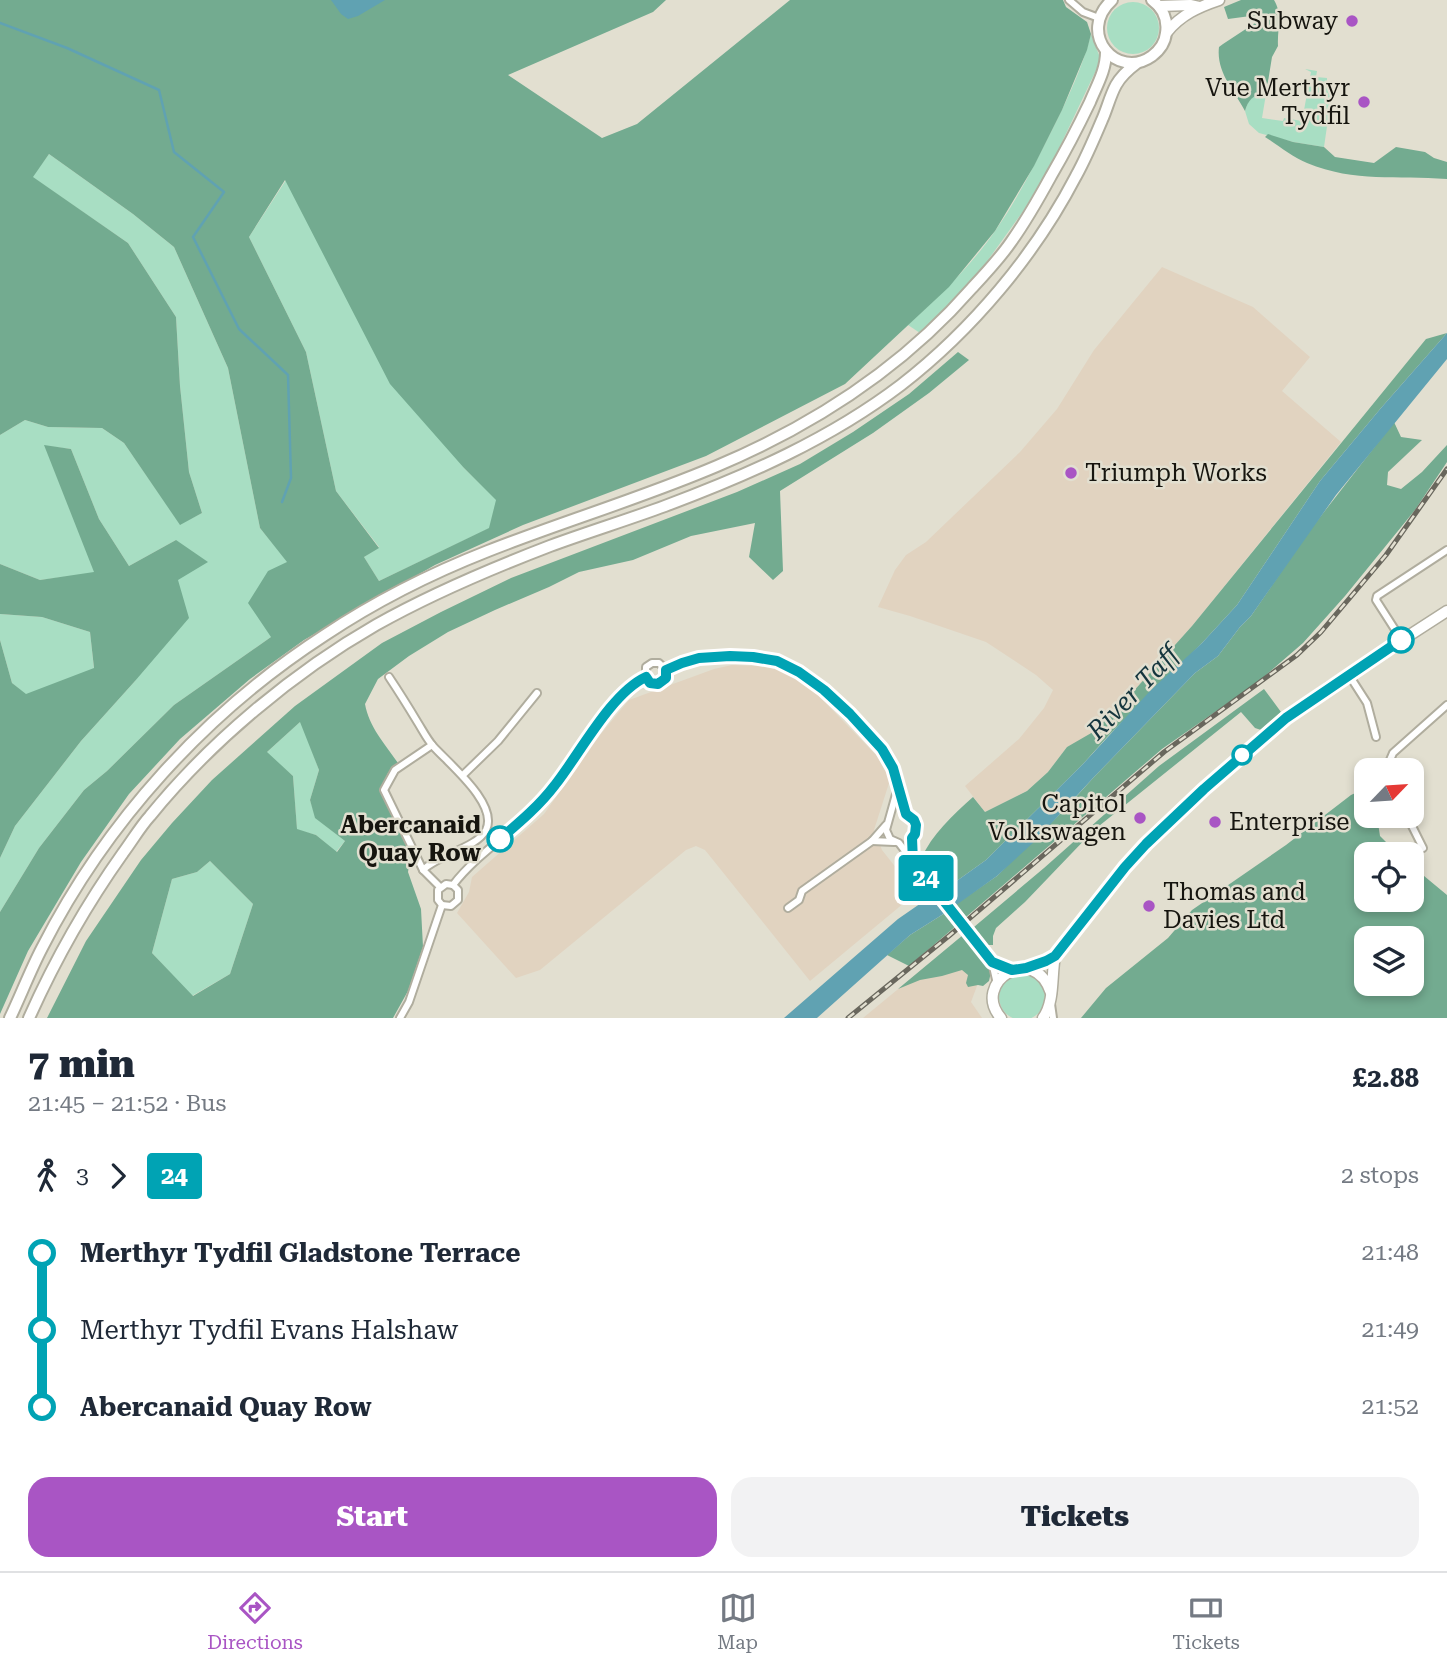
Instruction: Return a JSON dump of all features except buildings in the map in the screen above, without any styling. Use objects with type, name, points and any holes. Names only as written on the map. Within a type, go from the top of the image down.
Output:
[{"type":"highway","points":[[1112,0],[1099,18],[1098,37],[1106,52],[1116,59],[1137,63],[1156,53],[1167,32],[1166,19],[1156,3]]},
{"type":"highway","points":[[10,1018],[41,949],[65,906],[138,802],[210,725],[261,681],[324,635],[434,575],[488,551],[716,467],[754,449],[829,408],[908,352],[961,301],[1011,242],[1074,135],[1104,72],[1106,52]]},
{"type":"highway","points":[[29,1018],[76,925],[103,881],[150,816],[196,766],[246,718],[304,671],[375,626],[448,589],[550,546],[714,487],[803,447],[867,410],[934,357],[989,302],[1032,246],[1077,175],[1117,82],[1137,63]]},
{"type":"main road","points":[[1167,32],[1179,19],[1199,6],[1219,0]]},
{"type":"main road","points":[[1156,3],[1199,6]]},
{"type":"main road","points":[[998,1016],[993,997],[997,984],[1005,974],[1055,956],[1125,867],[1209,785],[1271,730],[1320,694],[1447,611]]},
{"type":"main road","points":[[1043,1018],[1051,998],[1055,956]]},
{"type":"main road","points":[[1026,968],[1043,977],[1051,998]]},
{"type":"street","points":[[1069,0],[1083,12],[1099,18]]},
{"type":"street","points":[[1401,639],[1376,600],[1377,596],[1447,550]]},
{"type":"street","points":[[666,670],[699,658],[730,656],[777,661],[799,672],[824,690],[882,749],[893,768],[906,814]]},
{"type":"street","points":[[652,663],[665,667],[666,678],[658,684],[650,683],[646,677],[646,667],[652,663]]},
{"type":"street","points":[[1349,675],[1367,703],[1376,737]]},
{"type":"street","points":[[389,677],[432,745],[463,775],[487,813],[486,831],[423,870]]},
{"type":"street","points":[[453,886],[465,870],[536,808],[606,713],[637,681],[646,677]]},
{"type":"street","points":[[463,775],[498,741],[537,693]]},
{"type":"street","points":[[1391,758],[1393,753],[1447,705]]},
{"type":"street","points":[[432,745],[395,770],[384,790],[423,870],[440,887]]},
{"type":"street","points":[[899,786],[887,822],[887,834],[897,842],[992,962],[997,984]]},
{"type":"street","points":[[788,908],[799,900],[802,891],[872,841],[896,814],[906,814],[914,820],[915,834],[909,841],[872,841]]},
{"type":"street","points":[[912,838],[913,862]]},
{"type":"street","points":[[446,884],[453,886],[459,893],[458,900],[451,906],[442,905],[437,897],[440,887],[446,884]]},
{"type":"street","points":[[400,1018],[442,905]]},
{"type":"street","points":[[992,962],[1012,970]]},
{"type":"street","points":[[1051,998],[1054,1018]]},
{"type":"shaded area","points":[[1162,267],[1253,307],[1310,357],[1282,391],[1341,442],[1192,626],[1131,694],[1093,733],[1067,747],[1048,772],[1027,791],[985,812],[965,786],[1019,739],[1044,708],[1053,690],[1036,675],[986,642],[878,607],[895,570],[906,555],[926,542],[1020,452],[1057,409],[1094,350]]},
{"type":"shaded area","points":[[732,665],[762,666],[788,672],[814,691],[877,756],[890,780],[874,830],[882,850],[916,893],[810,981],[705,850],[696,846],[686,850],[540,970],[516,978],[457,913],[469,892],[472,877],[544,814],[600,735],[629,700]]},
{"type":"shaded area","points":[[959,939],[983,970],[971,1002],[982,1018],[863,1018]]},
{"type":"green space","points":[[0,0],[666,0],[653,12],[508,75],[602,138],[637,124],[790,0],[1063,0],[1066,7],[1087,22],[1091,34],[1087,50],[1062,110],[1034,166],[995,231],[949,287],[845,384],[706,456],[523,525],[435,565],[304,640],[250,679],[180,739],[129,794],[81,862],[28,951],[0,1014],[0,912],[39,848],[84,790],[174,705],[271,637],[248,603],[268,571],[287,562],[260,528],[228,368],[174,247],[49,154],[33,177],[128,243],[176,317],[189,472],[202,513],[180,525],[124,443],[102,428],[48,427],[25,420],[0,435]],"holes":[[[285,180],[390,384],[496,500],[489,528],[379,581],[364,557],[379,548],[336,491],[306,352],[249,237]]]},
{"type":"green space","points":[[1241,0],[1274,0],[1279,17],[1278,46],[1272,57],[1266,94],[1252,98],[1245,111],[1223,73],[1219,56],[1219,47],[1261,19],[1258,15],[1228,19],[1224,7]]},
{"type":"green space","points":[[1133,2],[1152,9],[1159,28],[1152,47],[1133,54],[1114,47],[1107,28],[1114,9]]},
{"type":"green space","points":[[1091,34],[1099,55],[1099,64],[1053,161],[1024,210],[983,267],[943,312],[920,333],[908,325],[976,256],[1019,194],[1070,94]]},
{"type":"green space","points":[[1305,69],[1317,71],[1316,77],[1327,78],[1327,84],[1333,85],[1324,147],[1259,133],[1249,124],[1245,111],[1248,102],[1261,93],[1266,94],[1262,118],[1302,121],[1311,72]]},
{"type":"green space","points":[[1268,134],[1293,142],[1324,147],[1335,157],[1374,163],[1396,147],[1425,152],[1447,162],[1447,179],[1359,176],[1325,169],[1291,154],[1265,137]]},
{"type":"green space","points":[[49,154],[174,247],[228,368],[260,528],[288,562],[271,637],[174,705],[84,790],[39,848],[0,912],[0,858],[15,826],[81,741],[135,681],[178,580],[176,540],[129,566],[99,519],[71,449],[45,446],[95,573],[40,580],[0,564],[0,435],[25,420],[48,427],[102,428],[124,443],[180,524],[202,513],[189,472],[176,317],[128,243],[32,177]]},
{"type":"green space","points":[[286,180],[464,468],[497,500],[490,528],[379,581],[364,557],[379,547],[336,491],[306,352],[249,237]]},
{"type":"green space","points":[[1447,333],[1320,481],[1237,605],[986,860],[944,890],[921,859],[944,825],[973,797],[985,812],[1027,791],[1048,772],[1067,747],[1093,732],[1192,626],[1426,339]]},
{"type":"green space","points":[[958,352],[969,360],[873,433],[780,491],[783,571],[773,580],[749,557],[755,523],[691,536],[633,560],[579,572],[495,610],[448,632],[378,679],[365,704],[374,728],[398,763],[388,773],[381,790],[411,854],[408,872],[421,909],[423,947],[408,991],[393,1018],[47,1018],[86,941],[141,860],[172,823],[212,780],[295,706],[382,643],[511,578],[737,492],[800,464],[909,394]],"holes":[[[300,722],[319,770],[310,800],[315,818],[345,841],[337,852],[316,835],[297,829],[293,776],[267,752]],[[210,861],[253,904],[230,974],[193,996],[152,953],[172,879],[197,872]]]},
{"type":"green space","points":[[1394,422],[1401,437],[1422,440],[1388,472],[1387,485],[1401,489],[1422,472],[1447,445],[1447,462],[1415,510],[1345,596],[1303,643],[1258,682],[1162,749],[966,917],[956,904],[997,876],[1195,673],[1218,656],[1251,616],[1310,530]]},
{"type":"green space","points":[[44,445],[71,449],[99,519],[129,566],[176,540],[208,562],[178,580],[189,618],[81,741],[15,826],[0,858],[0,640],[12,683],[26,694],[94,668],[90,632],[42,617],[0,614],[0,564],[40,580],[94,572]]},
{"type":"green space","points":[[0,614],[42,617],[90,632],[94,669],[26,695],[12,683],[0,640]]},
{"type":"green space","points":[[1264,689],[1281,712],[1261,730],[1255,728],[1241,712],[1094,830],[1025,902],[996,928],[993,945],[988,945],[974,927],[1159,766]]},
{"type":"green space","points":[[301,721],[319,770],[310,800],[316,818],[345,841],[336,852],[316,835],[297,830],[293,776],[266,753]]},
{"type":"green space","points":[[1354,794],[1354,828],[1379,828],[1380,836],[1386,842],[1354,842],[1354,912],[1424,912],[1424,876],[1447,895],[1447,1018],[1081,1018],[1106,988],[1168,938],[1192,910]]},
{"type":"green space","points":[[210,861],[253,904],[230,974],[192,996],[152,953],[172,879],[197,872]]},
{"type":"green space","points":[[945,913],[956,926],[909,966],[887,955],[910,935]]},
{"type":"green space","points":[[963,935],[991,972],[989,981],[983,986],[968,987],[968,975],[962,970],[920,980],[898,989]]},
{"type":"green space","points":[[1013,976],[1031,976],[1043,988],[1043,1006],[1031,1018],[1013,1018],[1001,1006],[1001,988]]},
{"type":"water","points":[[331,0],[385,0],[348,19]]},
{"type":"water","points":[[1447,333],[1447,359],[1336,495],[1251,616],[1218,656],[1195,673],[1035,841],[997,876],[910,935],[817,1018],[784,1018],[898,919],[986,860],[1083,764],[1150,691],[1202,643],[1237,605],[1320,481]]},
{"type":"waterway","points":[[0,23],[67,48],[159,90],[174,152],[224,192],[193,237],[239,329],[288,375],[291,478],[282,502]]},
{"type":"railway","points":[[848,1018],[950,935],[1164,752],[1297,655],[1321,632],[1386,555],[1447,469]]},
{"type":"bus line","name":"24","points":[[500,839],[536,808],[606,713],[637,681],[646,677],[650,683],[658,684],[666,678],[666,670],[699,658],[730,656],[777,661],[799,672],[824,690],[882,749],[893,768],[906,814],[916,825],[912,838],[913,862],[992,962],[1005,969],[1026,968],[1055,956],[1146,844],[1262,737],[1328,688],[1401,640]]},
{"type":"place","name":"Subway","points":[[1352,21]]},
{"type":"place","name":"Vue Merthyr Tydfil","points":[[1364,102]]},
{"type":"place","name":"Triumph Works","points":[[1071,473]]},
{"type":"place","name":"Capitol Volkswagen","points":[[1140,818]]},
{"type":"place","name":"Enterprise","points":[[1215,822]]},
{"type":"place","name":"Abercanaid Quay Row","points":[[500,839]]},
{"type":"place","name":"Thomas and Davies Ltd","points":[[1149,906]]},
{"type":"water label","name":"River Taff","points":[[1133,692]]}]
